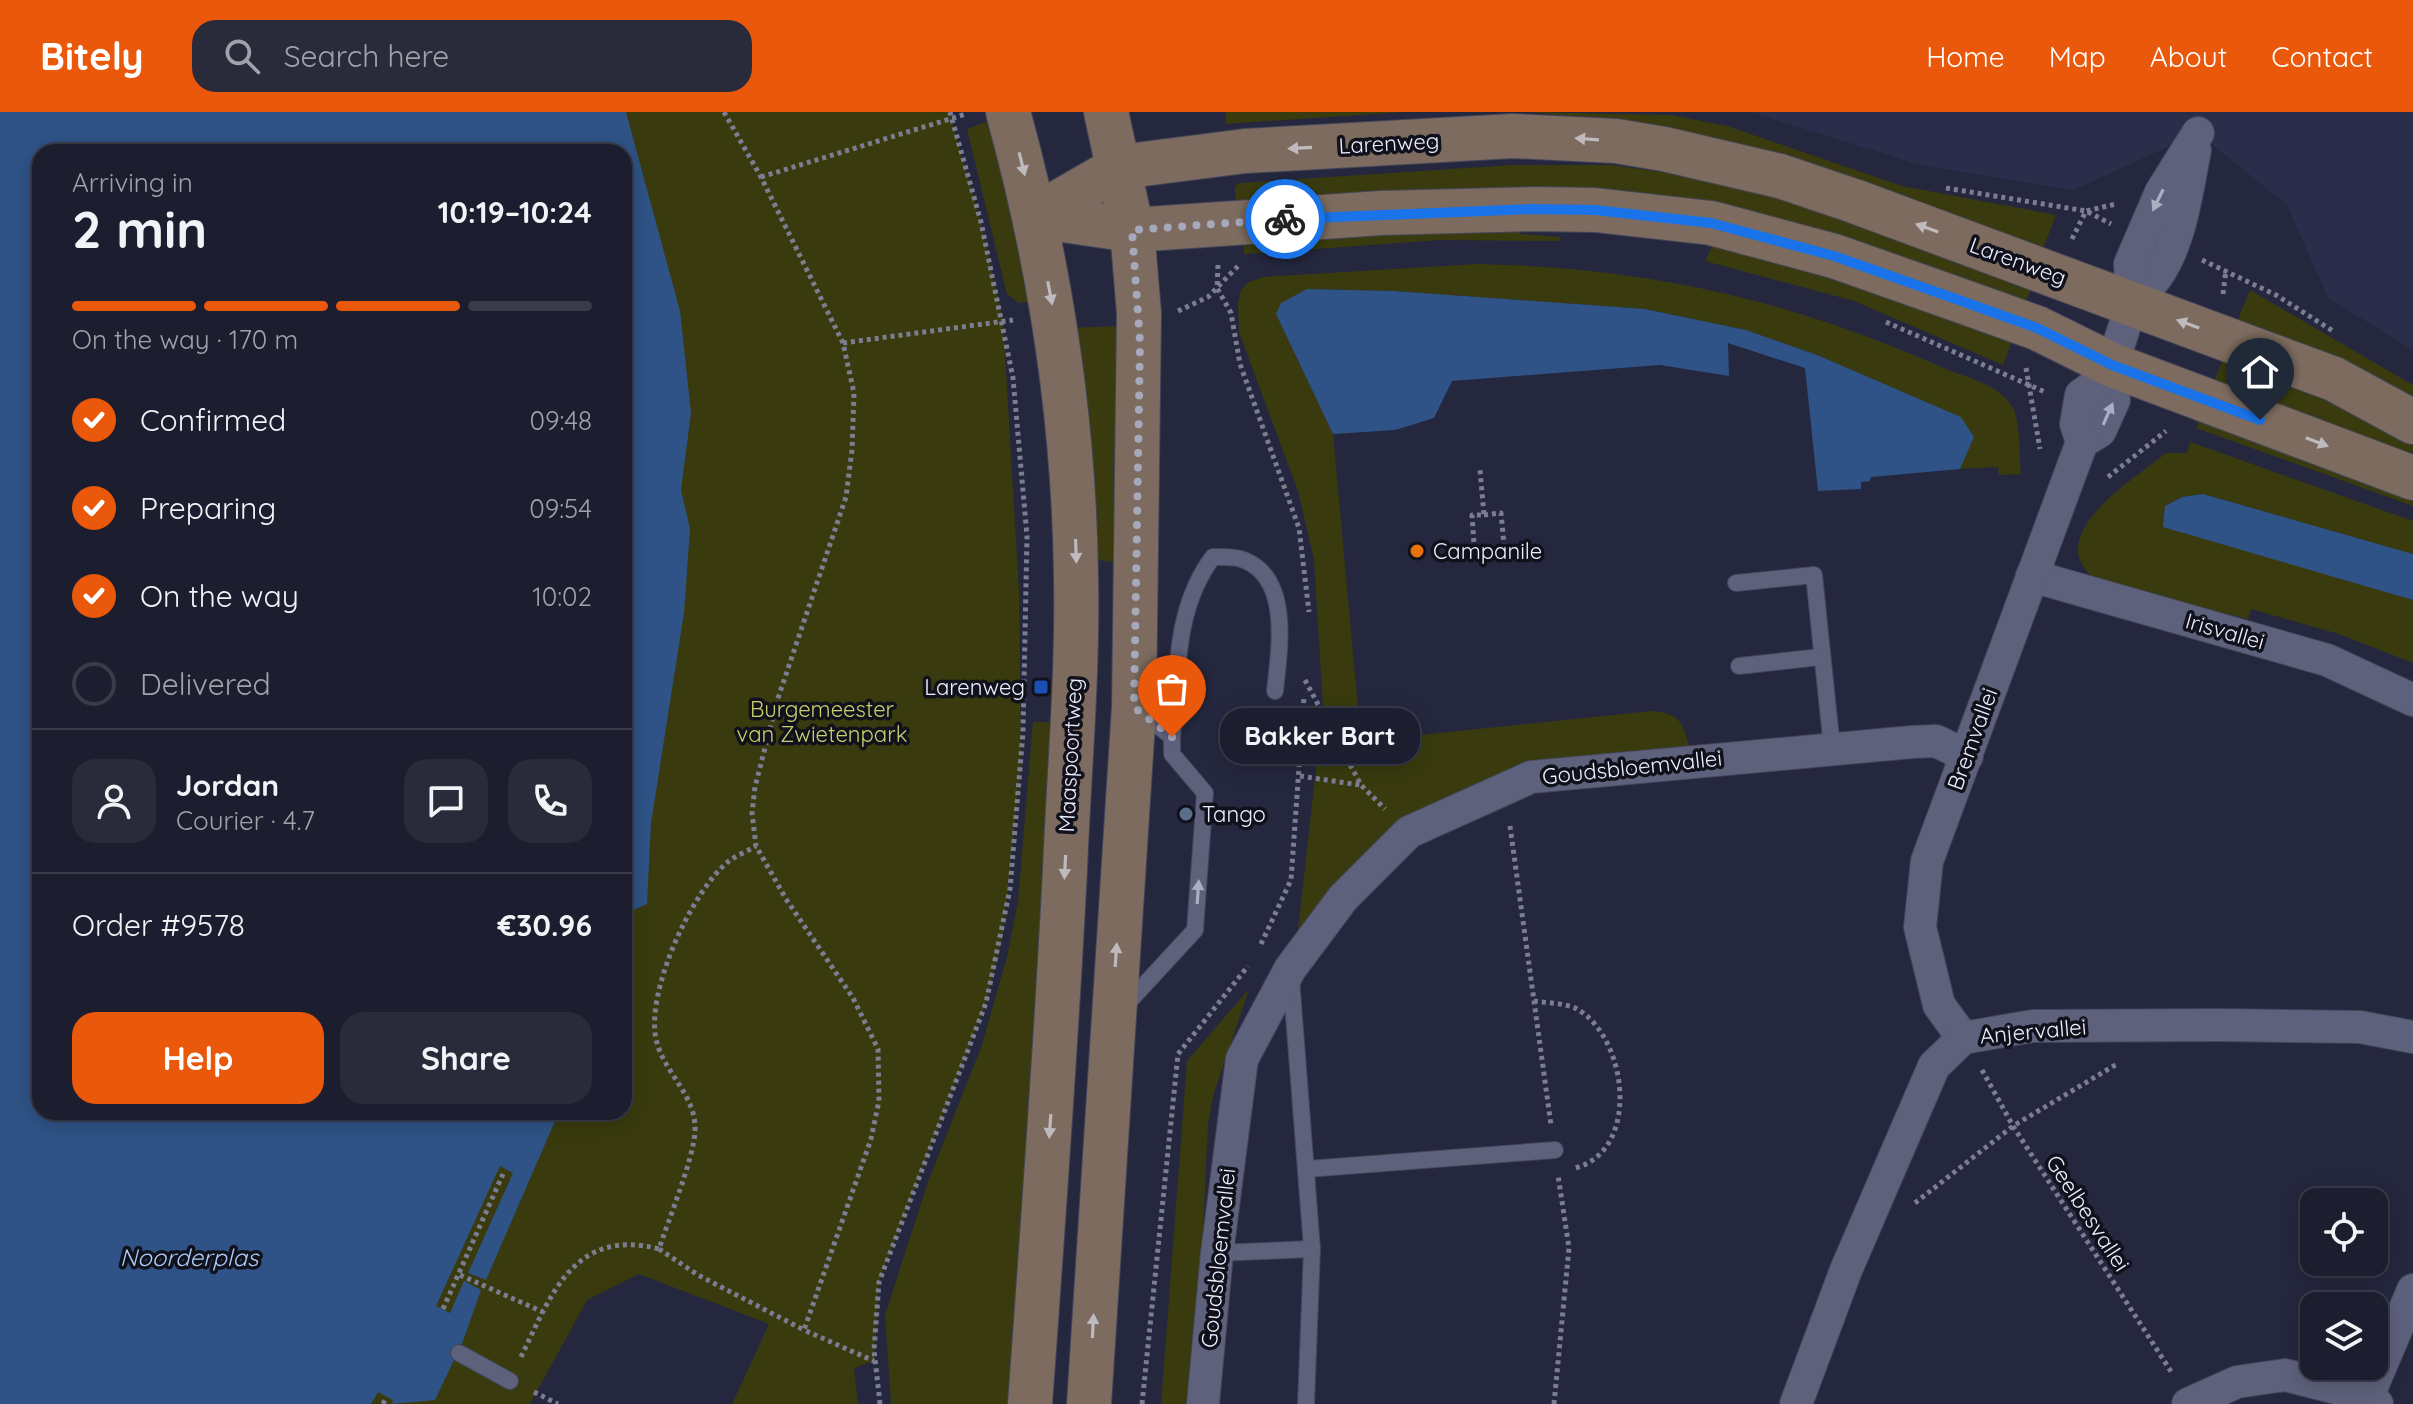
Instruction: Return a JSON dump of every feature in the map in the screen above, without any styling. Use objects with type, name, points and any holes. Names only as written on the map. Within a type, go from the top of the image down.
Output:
[{"type":"street","name":"Maaspoortweg","points":[[1008,112],[1035,216],[1055,316],[1069,437],[1076,578],[1057,1019],[1030,1404]]},
{"type":"street","points":[[1089,1404],[1111,1021],[1134,707],[1140,342],[1132,230],[1106,112]]},
{"type":"street","points":[[2132,303],[2158,274],[2170,248],[2186,197],[2201,122]]},
{"type":"street","name":"Larenweg","points":[[1035,216],[1120,167],[1245,151],[1468,139],[1561,137],[1616,141],[1780,176],[2334,379],[2413,422]]},
{"type":"street","points":[[1035,216],[1132,230],[1381,213],[1534,209],[1595,210],[1711,223],[1834,256],[2037,328],[2111,370],[2413,478]]},
{"type":"street","name":"Bremvallei","points":[[1963,1038],[1939,1005],[1920,927],[1927,861],[2082,442],[2100,431],[2114,400],[2111,370],[2132,303]]},
{"type":"street","name":"Irisvallei","points":[[2032,576],[2327,660],[2413,700]]},
{"type":"street","name":"Goudsbloemvallei","points":[[1203,1404],[1217,1253],[1242,1059],[1290,969],[1343,898],[1409,832],[1531,777],[1936,741],[1967,756]]},
{"type":"street","name":"Anjervallei","points":[[1796,1404],[1846,1270],[1934,1066],[1963,1038],[2033,1026],[2219,1025],[2360,1027],[2413,1037]]},
{"type":"street","points":[[2189,1403],[2237,1382],[2285,1375],[2372,1400],[2413,1290]]},
{"type":"lane","points":[[1111,1021],[1195,930],[1205,793],[1172,754],[1172,737],[1184,615],[1195,580],[1213,557],[1242,559],[1257,568],[1271,588],[1280,622],[1275,691]]},
{"type":"lane","points":[[1736,583],[1814,575],[1820,657],[1832,748]]},
{"type":"lane","points":[[1739,666],[1820,657]]},
{"type":"lane","points":[[1134,707],[1172,737]]},
{"type":"lane","points":[[1290,969],[1312,1249],[1306,1404]]},
{"type":"lane","points":[[1307,1169],[1555,1150]]},
{"type":"lane","points":[[1217,1253],[1312,1249]]},
{"type":"lane","points":[[459,1353],[510,1381]]},
{"type":"path","points":[[724,112],[761,177],[843,343],[854,393],[846,497],[777,701],[755,787],[752,813],[756,846],[786,899],[853,998],[878,1049],[879,1101],[871,1139],[804,1330]]},
{"type":"path","points":[[761,177],[950,115],[973,112]]},
{"type":"path","points":[[880,1404],[874,1361],[879,1282],[986,1003],[1010,889],[1024,713],[1027,536],[1020,439],[1003,321],[981,222],[950,115]]},
{"type":"path","points":[[1935,186],[2086,211],[2116,226]]},
{"type":"path","points":[[2196,258],[2276,295],[2335,333]]},
{"type":"path","points":[[1178,311],[1217,288],[1248,260]]},
{"type":"path","points":[[1217,288],[1231,313],[1240,364],[1299,528],[1309,617]]},
{"type":"path","points":[[1878,318],[2054,395]]},
{"type":"path","points":[[843,343],[1003,321]]},
{"type":"path","points":[[2056,513],[2097,487],[2170,427]]},
{"type":"path","points":[[1480,470],[1484,515]]},
{"type":"path","points":[[1501,513],[1506,558],[1472,558],[1472,515],[1484,515],[1501,513]]},
{"type":"path","points":[[1260,946],[1291,880],[1306,664]]},
{"type":"path","points":[[1305,680],[1361,785],[1409,832]]},
{"type":"path","points":[[1300,776],[1361,785]]},
{"type":"path","points":[[1505,787],[1569,1248],[1554,1404]]},
{"type":"path","points":[[659,1249],[696,1131],[688,1099],[658,1047],[653,1028],[660,983],[687,918],[715,877],[729,861],[756,846]]},
{"type":"path","points":[[1142,1404],[1178,1054],[1253,959]]},
{"type":"path","points":[[1534,1001],[1575,1008],[1601,1029],[1612,1053],[1620,1091],[1617,1122],[1608,1143],[1589,1165],[1574,1169]]},
{"type":"path","name":"Geelbesvallei","points":[[1963,1038],[2013,1126],[2189,1403]]},
{"type":"path","points":[[1909,1209],[2013,1126],[2121,1062]]},
{"type":"path","points":[[443,1309],[503,1174]]},
{"type":"path","points":[[510,1381],[543,1312],[571,1266],[603,1251],[638,1243],[659,1249],[698,1275],[804,1330],[874,1361]]},
{"type":"path","points":[[460,1275],[543,1312]]},
{"type":"shaded area","points":[[1750,112],[2413,112],[2413,350],[2328,298],[2287,205],[2198,133],[2074,190],[1924,166]]},
{"type":"green space","name":"Burgemeester van Zwietenpark","points":[[0,112],[949,112],[981,222],[1003,321],[1019,591],[1021,766],[1003,934],[986,1003],[879,1282],[874,1361],[854,1368],[858,1404],[732,1404],[769,1324],[639,1274],[587,1300],[530,1404],[0,1404]]},
{"type":"green space","points":[[1226,112],[1404,112],[1225,124]]},
{"type":"green space","points":[[1528,112],[1671,115],[1727,126],[1902,186],[2056,215],[2040,257],[1617,121]]},
{"type":"green space","points":[[991,120],[1041,301],[1019,303],[1007,294],[967,129]]},
{"type":"green space","points":[[1511,165],[1612,165],[1757,186],[2032,287],[2025,303],[1811,228],[1236,205],[1235,186],[1240,183]]},
{"type":"green space","points":[[1520,221],[1520,234],[1561,237],[1560,241],[1439,240],[1244,254],[1243,236]]},
{"type":"green space","points":[[1713,245],[1852,284],[2012,341],[2003,365],[1854,301],[1705,261]]},
{"type":"green space","points":[[1477,264],[1598,272],[1714,291],[1771,305],[1884,343],[1981,382],[2000,393],[2013,408],[2017,423],[2021,474],[1999,475],[1998,467],[1960,469],[1963,458],[1961,417],[1817,355],[1746,330],[1645,309],[1394,291],[1307,289],[1276,314],[1333,434],[1361,741],[1651,711],[1678,720],[1689,746],[1576,759],[1476,786],[1297,939],[1323,706],[1314,560],[1298,491],[1239,332],[1241,290],[1249,282],[1263,277]]},
{"type":"green space","points":[[2250,290],[2413,385],[2413,407],[2234,329]]},
{"type":"green space","points":[[1118,326],[1121,563],[1090,559],[1069,328]]},
{"type":"green space","points":[[2226,351],[2413,433],[2413,465],[2212,387]]},
{"type":"green space","points":[[2203,412],[2413,489],[2413,506],[2196,428]]},
{"type":"green space","points":[[2190,442],[2413,521],[2413,554],[2203,494],[2182,497],[2165,506],[2307,568],[2413,600],[2413,663],[2339,634],[2251,609],[2248,619],[2096,580],[2081,563],[2078,545],[2084,528],[2114,493],[2166,453],[2187,453]]},
{"type":"green space","points":[[1033,722],[1049,722],[1058,829],[1020,1404],[891,1404],[885,1315],[928,1182],[982,1045],[1007,957],[1018,902]]},
{"type":"green space","points":[[1249,989],[1214,1093],[1208,1123],[1195,1404],[1161,1404],[1187,1061]]},
{"type":"water","name":"Noorderplas","points":[[0,112],[626,112],[680,311],[691,413],[681,490],[690,529],[684,613],[651,823],[647,904],[632,911],[632,144],[32,144],[32,1120],[556,1120],[486,1280],[468,1273],[513,1173],[500,1166],[436,1306],[450,1313],[464,1281],[481,1290],[463,1341],[435,1400],[392,1404],[393,1400],[378,1392],[371,1404],[0,1404]]},
{"type":"water","points":[[1307,289],[1394,291],[1645,309],[1746,330],[1817,355],[1961,417],[1974,437],[1960,469],[1871,477],[1870,481],[1861,482],[1861,489],[1818,491],[1805,368],[1728,343],[1729,376],[1660,365],[1452,381],[1434,418],[1395,430],[1333,434],[1276,314],[1281,303]]},
{"type":"water","points":[[2203,494],[2413,554],[2413,600],[2163,527],[2165,506],[2182,497]]},
{"type":"way so far","points":[[1172,737],[1134,707],[1140,342],[1132,230],[1285,219]]},
{"type":"place","name":"Campanile","points":[[1417,551]]},
{"type":"place","name":"Larenweg","points":[[1041,687]]},
{"type":"place","name":"Bakker Bart","points":[[1172,737]]},
{"type":"place","name":"Tango","points":[[1186,814]]},
{"type":"route","points":[[1285,219],[1534,209],[1595,210],[1711,223],[1834,256],[2037,328],[2112,365],[2260,420]]}]
